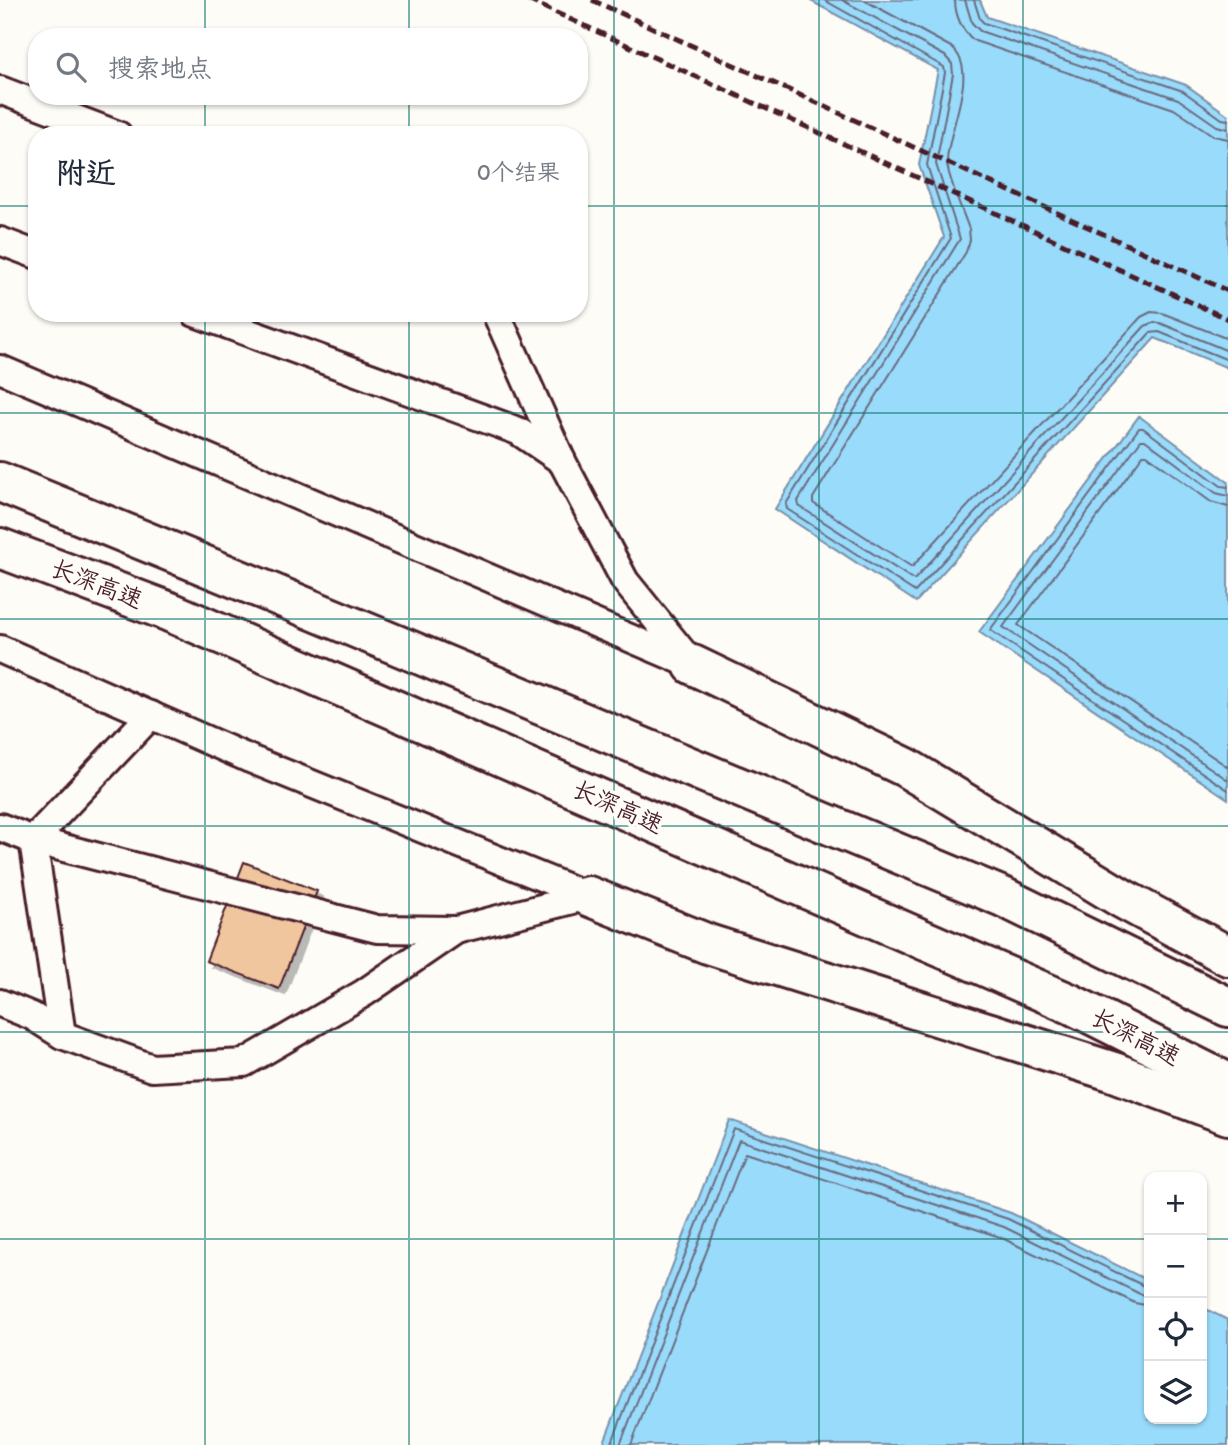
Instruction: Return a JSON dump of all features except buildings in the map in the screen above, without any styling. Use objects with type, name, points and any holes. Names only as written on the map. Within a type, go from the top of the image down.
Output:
[{"type":"highway","points":[[0,482],[1003,897],[1228,1007]]},
{"type":"highway","name":"长深高速","points":[[0,548],[170,612],[1045,993],[1228,1083]]},
{"type":"highway","points":[[693,664],[905,767],[1123,899],[1228,956]]},
{"type":"highway","points":[[588,896],[708,944],[1114,1072],[1228,1115]]},
{"type":"lane","points":[[1,94],[28,103]]},
{"type":"lane","points":[[32,105],[92,126]]},
{"type":"lane","points":[[0,241],[28,252]]},
{"type":"lane","points":[[220,322],[518,431],[562,461]]},
{"type":"lane","points":[[500,322],[562,461],[625,581],[693,664]]},
{"type":"lane","points":[[0,369],[693,664]]},
{"type":"lane","points":[[0,649],[250,759],[588,896]]},
{"type":"lane","points":[[33,840],[151,715]]},
{"type":"lane","points":[[0,827],[33,840],[377,929],[456,930],[588,896]]},
{"type":"lane","points":[[33,840],[62,1035]]},
{"type":"lane","points":[[0,1003],[32,1016],[62,1035],[152,1068],[244,1063],[364,993],[456,930]]},
{"type":"water","points":[[809,0],[980,0],[987,17],[1186,85],[1228,115],[1228,368],[1155,338],[916,602],[775,509],[944,237],[919,165],[938,70]]},
{"type":"water","points":[[1139,416],[1228,482],[1228,799],[979,632]]},
{"type":"water","points":[[729,1120],[1011,1213],[1144,1279],[1144,1424],[1207,1424],[1207,1310],[1228,1320],[1228,1445],[603,1445]]},
{"type":"railway","points":[[528,0],[1228,319]]},
{"type":"railway","points":[[592,0],[1228,291]]}]
